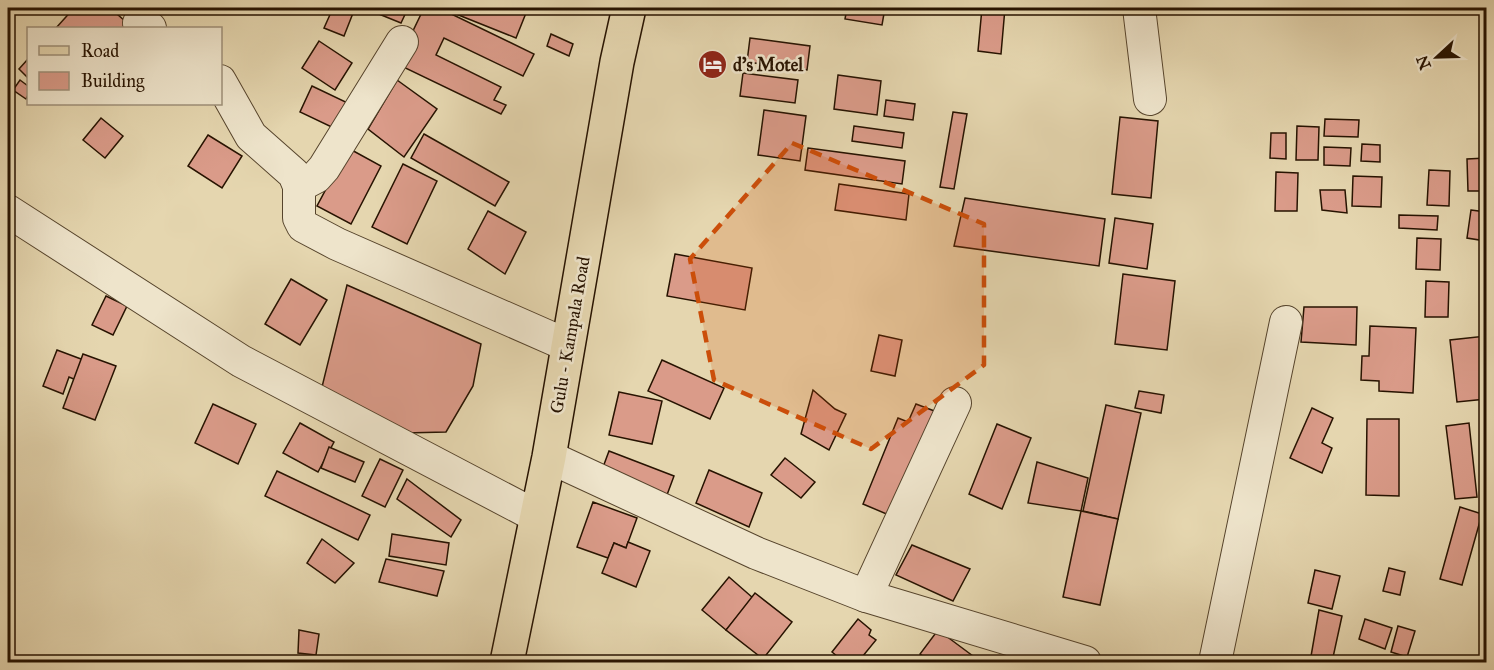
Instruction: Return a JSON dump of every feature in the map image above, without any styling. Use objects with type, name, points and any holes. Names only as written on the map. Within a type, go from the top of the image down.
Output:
[{"type":"main road","name":"Gulu - Kampala Road","points":[[507,663],[549,457],[567,345],[629,8]]},
{"type":"street","points":[[1139,8],[1150,99]]},
{"type":"street","points":[[299,186],[316,177],[324,168],[402,42]]},
{"type":"street","points":[[222,85],[251,136],[294,174],[299,186],[299,218],[303,226],[313,233],[567,345]]},
{"type":"street","points":[[8,211],[241,361],[536,516]]},
{"type":"street","points":[[1215,663],[1286,322]]},
{"type":"street","points":[[866,596],[955,403]]},
{"type":"street","points":[[549,457],[756,553],[866,596],[1085,663]]},
{"type":"highlighted area","points":[[792,143],[984,224],[984,365],[871,449],[714,380],[690,259]]},
{"type":"building","points":[[74,8],[110,8],[132,27],[57,27]]},
{"type":"building","points":[[311,8],[329,8],[327,14]]},
{"type":"building","points":[[333,8],[355,8],[344,36],[324,28]]},
{"type":"building","points":[[364,8],[408,8],[401,23]]},
{"type":"building","points":[[424,8],[439,8],[534,54],[523,76],[444,38],[436,55],[501,87],[494,100],[506,105],[501,114],[397,64]]},
{"type":"building","points":[[441,8],[528,8],[516,38]]},
{"type":"building","points":[[847,8],[885,8],[882,25],[845,19]]},
{"type":"building","points":[[982,8],[1005,8],[1001,54],[978,51]]},
{"type":"building","points":[[551,34],[573,44],[569,56],[547,46]]},
{"type":"building","points":[[750,38],[810,46],[807,70],[747,62]]},
{"type":"building","points":[[319,41],[352,63],[335,90],[302,68]]},
{"type":"building","points":[[27,60],[27,77],[19,69]]},
{"type":"building","points":[[743,73],[798,80],[795,103],[740,96]]},
{"type":"building","points":[[838,75],[881,81],[877,115],[834,109]]},
{"type":"building","points":[[20,80],[27,85],[26,99],[13,90]]},
{"type":"building","points":[[397,80],[437,109],[404,157],[368,129]]},
{"type":"building","points":[[312,86],[352,105],[340,131],[300,112]]},
{"type":"building","points":[[886,100],[915,104],[913,120],[884,116]]},
{"type":"building","points":[[764,110],[806,116],[800,161],[758,155]]},
{"type":"building","points":[[953,112],[967,114],[954,189],[940,187]]},
{"type":"building","points":[[1120,117],[1158,121],[1151,198],[1112,194]]},
{"type":"building","points":[[101,118],[123,136],[105,158],[83,140]]},
{"type":"building","points":[[1325,119],[1359,120],[1358,137],[1324,136]]},
{"type":"building","points":[[854,126],[904,133],[902,148],[852,141]]},
{"type":"building","points":[[1297,126],[1319,127],[1318,160],[1296,160]]},
{"type":"building","points":[[1271,133],[1286,133],[1286,159],[1270,158]]},
{"type":"building","points":[[424,134],[509,182],[495,206],[411,158]]},
{"type":"building","points":[[208,135],[242,156],[222,188],[188,166]]},
{"type":"building","points":[[1362,144],[1380,145],[1380,162],[1361,161]]},
{"type":"building","points":[[1324,147],[1351,148],[1350,166],[1324,165]]},
{"type":"building","points":[[348,148],[381,166],[351,224],[317,206]]},
{"type":"building","points":[[808,148],[905,161],[902,184],[805,170]]},
{"type":"building","points":[[1486,158],[1486,191],[1468,191],[1467,159]]},
{"type":"building","points":[[403,164],[437,181],[407,244],[372,227]]},
{"type":"building","points":[[1429,170],[1450,171],[1449,206],[1427,205]]},
{"type":"building","points":[[1276,172],[1298,173],[1297,211],[1275,211]]},
{"type":"building","points":[[1353,176],[1382,177],[1381,207],[1352,206]]},
{"type":"building","points":[[839,184],[909,194],[906,220],[835,210]]},
{"type":"building","points":[[1320,190],[1345,190],[1347,213],[1322,210]]},
{"type":"building","points":[[965,198],[1105,219],[1099,266],[954,246]]},
{"type":"building","points":[[1471,210],[1486,212],[1486,241],[1467,238]]},
{"type":"building","points":[[488,211],[526,232],[505,274],[468,249]]},
{"type":"building","points":[[1399,215],[1438,216],[1437,230],[1399,228]]},
{"type":"building","points":[[1115,218],[1153,224],[1147,269],[1109,263]]},
{"type":"building","points":[[1417,238],[1441,239],[1440,270],[1416,269]]},
{"type":"building","points":[[675,254],[752,268],[745,310],[667,296]]},
{"type":"building","points":[[1123,274],[1175,281],[1167,350],[1115,344]]},
{"type":"building","points":[[291,279],[327,300],[300,345],[265,324]]},
{"type":"building","points":[[1426,281],[1449,282],[1448,317],[1425,317]]},
{"type":"building","points":[[347,285],[481,344],[473,386],[446,432],[404,433],[321,391]]},
{"type":"building","points":[[106,296],[127,306],[113,335],[92,325]]},
{"type":"building","points":[[1304,307],[1357,307],[1356,345],[1301,342]]},
{"type":"building","points":[[1370,326],[1416,328],[1413,393],[1379,391],[1379,381],[1361,380],[1362,356],[1369,356]]},
{"type":"building","points":[[879,335],[902,340],[895,376],[871,371]]},
{"type":"building","points":[[1486,336],[1486,399],[1457,402],[1450,340]]},
{"type":"building","points":[[57,350],[89,362],[81,382],[69,377],[63,394],[43,386]]},
{"type":"building","points":[[83,354],[116,366],[95,420],[63,408]]},
{"type":"building","points":[[662,360],[724,388],[710,419],[648,391]]},
{"type":"building","points":[[813,390],[835,409],[846,414],[829,450],[801,434]]},
{"type":"building","points":[[1139,391],[1164,395],[1161,413],[1135,408]]},
{"type":"building","points":[[619,392],[662,401],[652,444],[609,435]]},
{"type":"building","points":[[213,404],[256,424],[238,464],[195,443]]},
{"type":"building","points":[[916,404],[937,412],[896,518],[863,504],[898,418],[908,422]]},
{"type":"building","points":[[1106,405],[1141,413],[1118,519],[1083,511]]},
{"type":"building","points":[[1312,408],[1333,418],[1322,443],[1332,448],[1322,473],[1290,458]]},
{"type":"building","points":[[1367,419],[1399,419],[1399,496],[1366,495]]},
{"type":"building","points":[[300,423],[334,442],[318,472],[283,453]]},
{"type":"building","points":[[1469,423],[1477,497],[1455,499],[1446,426]]},
{"type":"building","points":[[997,424],[1031,438],[1002,509],[969,494]]},
{"type":"building","points":[[329,447],[364,462],[355,482],[321,468]]},
{"type":"building","points":[[609,451],[674,476],[664,503],[599,478]]},
{"type":"building","points":[[785,458],[815,482],[801,498],[771,475]]},
{"type":"building","points":[[380,459],[403,470],[385,507],[362,496]]},
{"type":"building","points":[[1037,462],[1088,478],[1081,511],[1028,503]]},
{"type":"building","points":[[709,470],[762,493],[749,527],[696,503]]},
{"type":"building","points":[[277,471],[370,515],[358,540],[265,496]]},
{"type":"building","points":[[407,479],[461,520],[451,537],[397,499]]},
{"type":"building","points":[[593,502],[637,518],[626,548],[614,543],[608,558],[577,547]]},
{"type":"building","points":[[1460,507],[1482,514],[1462,585],[1440,579]]},
{"type":"building","points":[[1081,511],[1118,519],[1100,605],[1063,597]]},
{"type":"building","points":[[392,534],[449,543],[446,565],[389,556]]},
{"type":"building","points":[[322,539],[354,563],[335,583],[307,563]]},
{"type":"building","points":[[628,542],[650,551],[636,587],[602,573],[614,543],[626,548]]},
{"type":"building","points":[[912,545],[970,569],[953,601],[896,575]]},
{"type":"building","points":[[386,559],[444,571],[437,596],[379,582]]},
{"type":"building","points":[[1389,568],[1405,572],[1400,595],[1383,591]]},
{"type":"building","points":[[1315,570],[1340,576],[1332,609],[1308,603]]},
{"type":"building","points":[[729,577],[753,598],[726,630],[702,610]]},
{"type":"building","points":[[755,593],[792,622],[763,659],[726,630]]},
{"type":"building","points":[[1319,610],[1342,616],[1332,662],[1310,662]]},
{"type":"building","points":[[858,619],[871,630],[869,635],[876,640],[858,662],[844,662],[832,652]]},
{"type":"building","points":[[1365,619],[1392,628],[1385,649],[1359,639]]},
{"type":"building","points":[[1398,626],[1415,631],[1407,657],[1391,652]]},
{"type":"building","points":[[299,630],[319,634],[316,655],[298,653]]},
{"type":"building","points":[[938,630],[981,662],[931,662],[920,654]]},
{"type":"place","name":"d's Motel","points":[[712,65]]}]
